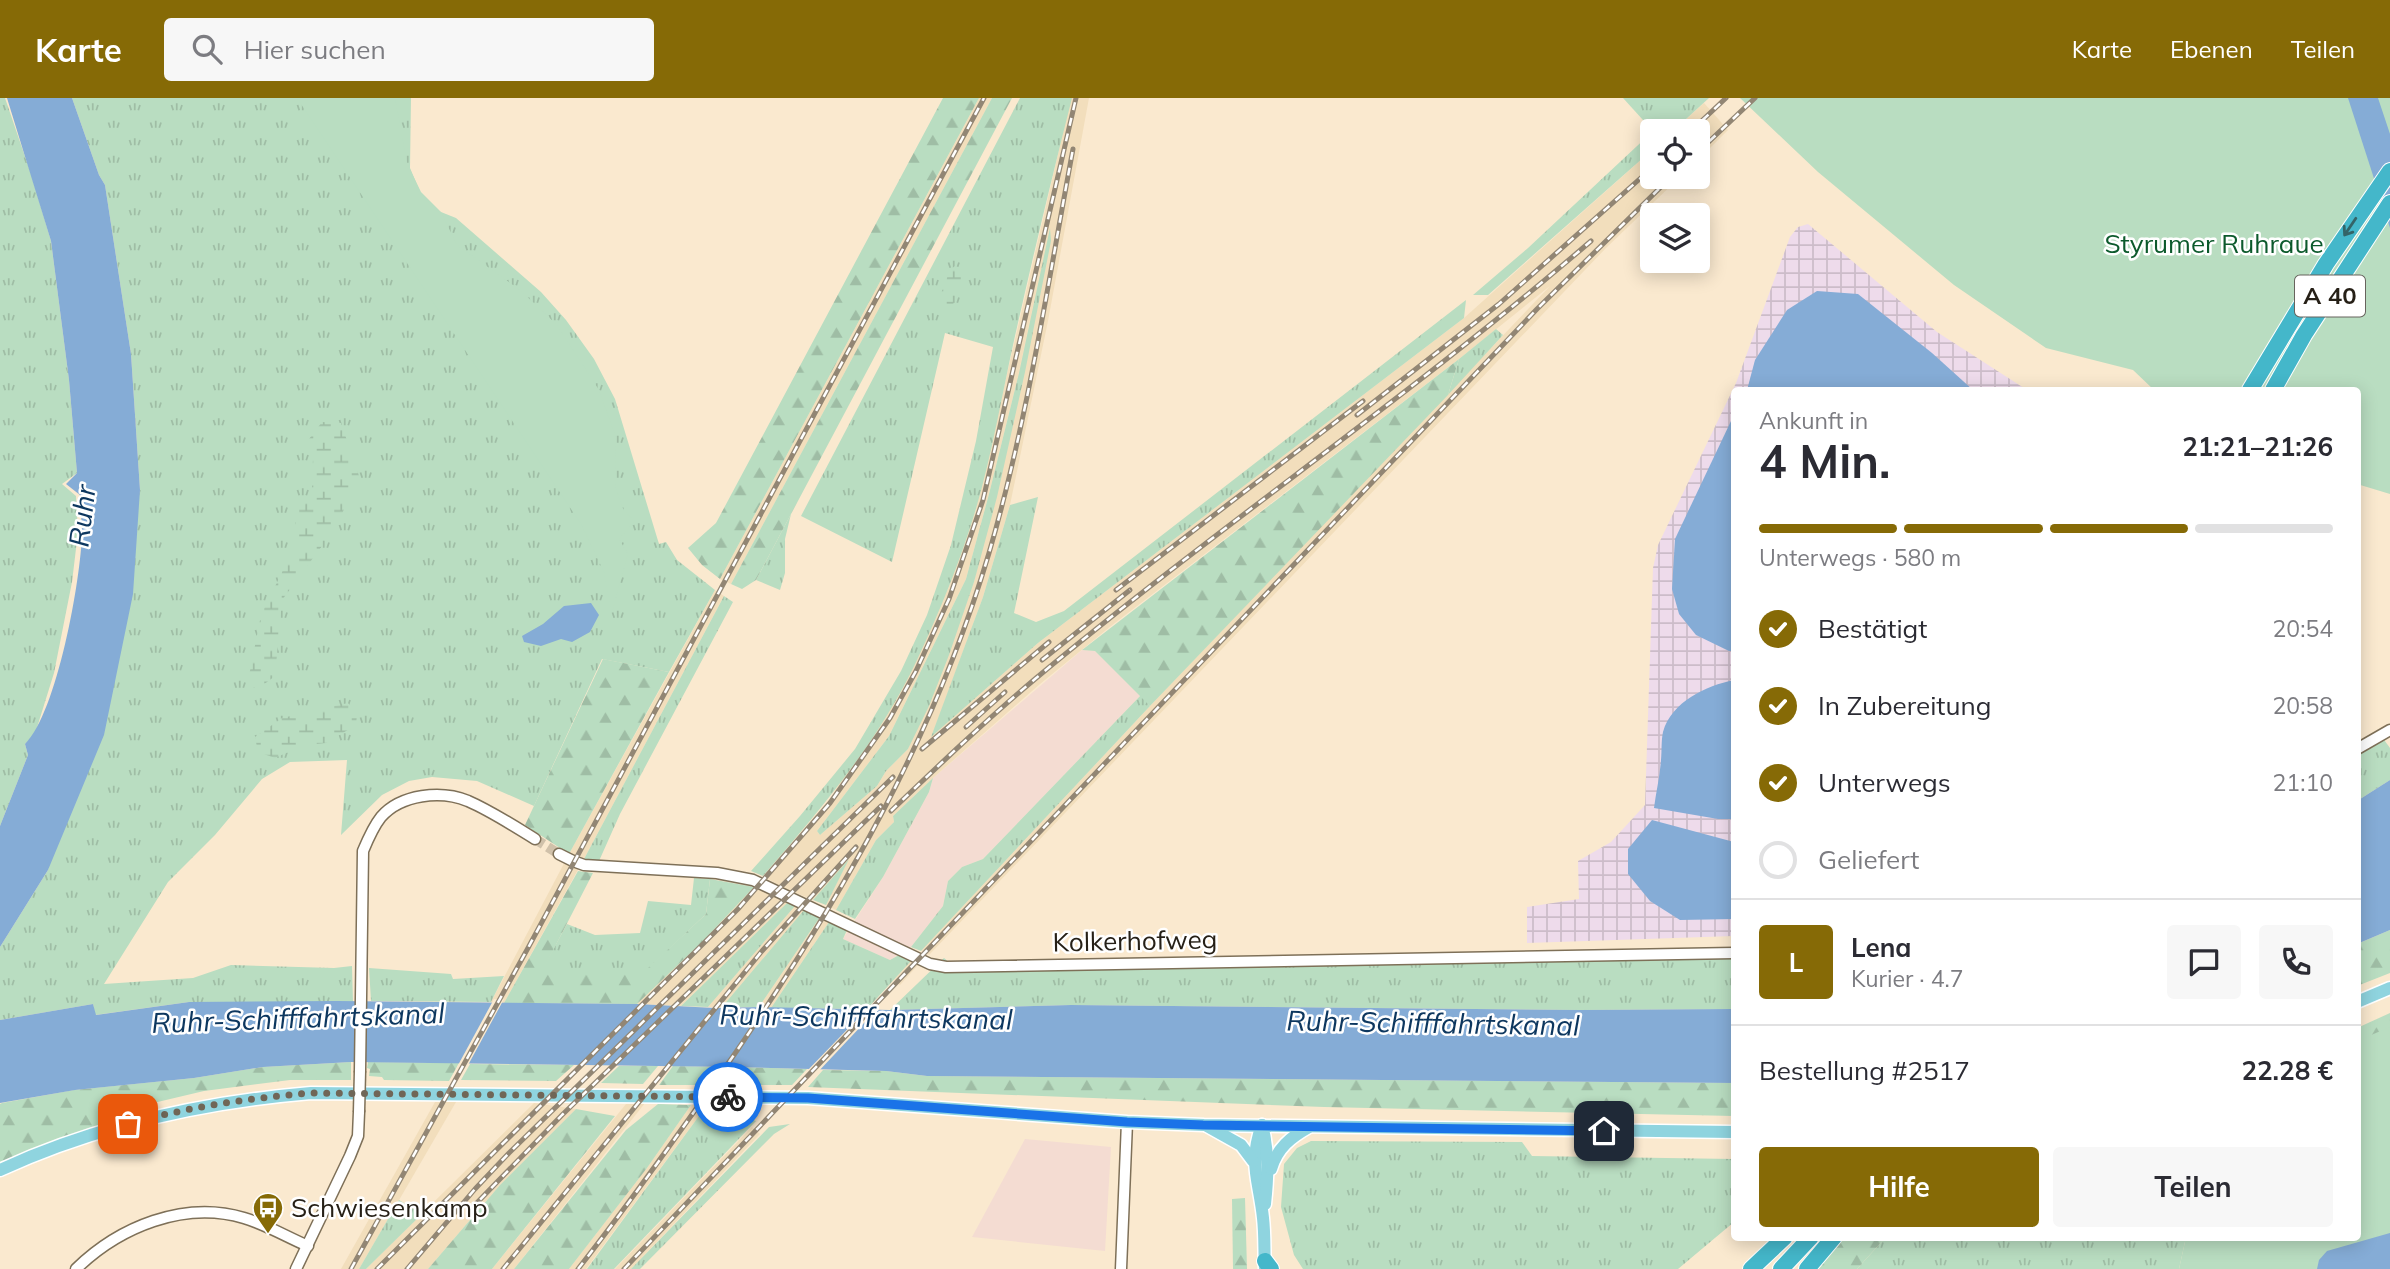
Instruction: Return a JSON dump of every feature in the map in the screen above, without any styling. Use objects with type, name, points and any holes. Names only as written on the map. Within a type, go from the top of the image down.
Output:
[{"type":"highway","name":"A 40","points":[[2252,387],[2326,264],[2390,171]]},
{"type":"highway","name":"A 40","points":[[2275,387],[2304,335],[2390,204]]},
{"type":"highway","points":[[1751,1269],[1781,1241]]},
{"type":"highway","points":[[1781,1269],[1807,1241]]},
{"type":"highway","points":[[1807,1269],[1831,1241]]},
{"type":"main road","points":[[2361,1000],[2390,988]]},
{"type":"main road","points":[[0,1170],[90,1135],[147,1119],[201,1106],[311,1093],[808,1098],[1127,1122],[1203,1125],[1731,1132]]},
{"type":"main road","points":[[1203,1125],[1241,1145],[1253,1161]]},
{"type":"main road","points":[[1262,1125],[1255,1143],[1253,1161],[1263,1218],[1267,1266]]},
{"type":"main road","points":[[1262,1125],[1268,1147],[1268,1179],[1263,1218]]},
{"type":"main road","points":[[1268,1179],[1281,1148],[1293,1136],[1311,1126]]},
{"type":"street","points":[[2361,747],[2390,730]]},
{"type":"street","points":[[296,1269],[358,1136],[363,851],[370,834],[382,816],[397,805],[415,797],[438,794],[468,801],[531,836]]},
{"type":"street","name":"Kolkerhofweg","points":[[559,854],[584,865],[717,873],[753,880],[930,964],[946,967],[1731,953]]},
{"type":"street","points":[[1121,1269],[1127,1122]]},
{"type":"street","points":[[76,1269],[112,1241],[145,1223],[177,1214],[210,1212],[243,1217],[308,1246]]},
{"type":"shaded area","points":[[979,98],[992,98],[731,584],[720,579]]},
{"type":"shaded area","points":[[1071,98],[1089,98],[1048,321],[1010,505],[983,597],[932,736],[1038,643],[1464,318],[1640,161],[1640,189],[1667,189],[1653,203],[1640,203],[1640,215],[929,955],[921,951],[1550,286],[1040,684],[893,816],[894,822],[876,840],[836,910],[826,905],[847,862],[813,900],[763,876],[832,796],[948,589],[975,512]],"holes":[[[1049,232],[1019,373],[1017,379]],[[1017,379],[974,582],[908,749],[886,771],[877,786],[820,835],[817,831],[889,736],[966,579]]]},
{"type":"shaded area","points":[[1704,103],[1728,130],[1710,148],[1710,119],[1686,119]]},
{"type":"shaded area","points":[[1808,224],[1937,332],[2022,387],[1734,387],[1790,237],[1798,227]]},
{"type":"shaded area","points":[[1731,393],[1731,936],[1527,943],[1527,907],[1579,899],[1578,861],[1611,842],[1645,805],[1653,568],[1658,545]]},
{"type":"shaded area","points":[[715,590],[724,596],[584,859],[504,1003],[491,1002],[569,854]]},
{"type":"shaded area","points":[[1082,650],[1095,651],[1141,695],[983,859],[962,867],[948,881],[943,906],[911,947],[890,960],[843,939],[883,877],[929,792],[933,778]]},
{"type":"shaded area","points":[[754,887],[787,903],[681,1006],[637,1004],[703,941]]},
{"type":"shaded area","points":[[795,906],[804,910],[722,1007],[708,1007]]},
{"type":"shaded area","points":[[820,917],[829,922],[771,1008],[759,1007]]},
{"type":"shaded area","points":[[911,961],[918,965],[900,985],[894,980]]},
{"type":"shaded area","points":[[435,1102],[456,1102],[359,1269],[341,1269]]},
{"type":"shaded area","points":[[534,1103],[576,1109],[500,1185],[428,1269],[366,1269]]},
{"type":"shaded area","points":[[645,1103],[514,1269],[492,1269],[626,1104]]},
{"type":"shaded area","points":[[691,1105],[707,1105],[586,1269],[569,1269],[647,1168]]},
{"type":"shaded area","points":[[752,1127],[760,1134],[631,1269],[615,1269]]},
{"type":"shaded area","points":[[1025,1139],[1111,1147],[1105,1251],[972,1237]]},
{"type":"green space","points":[[0,98],[5,98],[51,241],[69,380],[77,473],[62,484],[76,496],[78,532],[72,582],[54,673],[35,734],[25,744],[28,755],[0,826]]},
{"type":"green space","points":[[72,98],[411,98],[410,168],[426,206],[456,218],[541,292],[566,320],[594,359],[615,399],[659,544],[666,542],[677,560],[715,590],[669,672],[602,659],[534,806],[477,781],[432,777],[409,781],[382,795],[341,835],[347,760],[290,762],[262,779],[215,835],[168,882],[104,984],[193,978],[231,965],[334,968],[352,966],[353,1002],[189,1002],[95,1015],[93,1004],[0,1020],[0,947],[48,870],[140,490],[131,354],[105,185]]},
{"type":"green space","points":[[297,98],[395,98],[407,163],[421,192],[441,212],[457,245],[520,290],[557,325],[599,390],[615,435],[616,489],[624,511],[635,521],[619,539],[628,554],[612,612],[604,572],[581,524]]},
{"type":"green space","points":[[943,98],[979,98],[720,579],[702,565],[688,548],[716,523]]},
{"type":"green space","points":[[992,98],[1012,98],[756,580],[742,589],[731,584]]},
{"type":"green space","points":[[1020,98],[1072,98],[1022,306],[987,469],[969,531],[949,587],[902,690],[848,773],[763,876],[751,871],[855,749],[901,671],[927,615],[951,545],[976,441],[993,347],[945,333],[892,562],[801,516]]},
{"type":"green space","points":[[1623,98],[1709,98],[1686,119],[1642,119]]},
{"type":"green space","name":"Styrumer Ruhraue","points":[[1740,98],[2390,98],[2390,494],[2361,485],[2361,387],[2151,387],[2133,370],[2046,348],[1954,285],[1818,172]]},
{"type":"green space","points":[[1640,143],[1640,161],[1488,295],[1473,295],[1528,248]]},
{"type":"green space","points":[[1050,228],[1051,241],[997,497],[974,582],[949,655],[908,749],[886,771],[877,786],[820,835],[817,831],[889,736],[966,579],[1019,373]]},
{"type":"green space","points":[[955,266],[962,268],[965,274],[954,303],[946,310],[938,308],[937,304],[950,270]]},
{"type":"green space","points":[[1466,300],[1464,318],[1038,643],[931,737],[983,597],[1010,505],[1038,497],[1014,613],[1036,622],[1064,611]]},
{"type":"green space","points":[[1496,329],[1503,335],[1448,395],[1459,359]]},
{"type":"green space","points":[[1459,359],[1448,395],[1150,706],[1095,651],[1082,650]]},
{"type":"green space","points":[[322,422],[341,423],[359,476],[336,527],[282,600],[275,676],[259,688],[254,688],[248,681],[261,615],[286,564],[297,548],[295,514],[312,492],[313,455],[306,443]]},
{"type":"green space","points":[[791,514],[785,539],[785,573],[780,590],[756,580]]},
{"type":"green space","points":[[724,596],[733,602],[620,814],[599,861],[584,859]]},
{"type":"green space","points":[[603,659],[669,672],[569,854],[525,825]]},
{"type":"green space","points":[[1141,695],[1150,706],[921,951],[911,947],[943,906],[948,881],[962,867],[983,859]]},
{"type":"green space","points":[[348,703],[357,714],[356,725],[326,743],[304,745],[275,758],[258,752],[255,737],[282,718]]},
{"type":"green space","points":[[2379,733],[2390,748],[2390,780],[2361,798],[2361,743]]},
{"type":"green space","points":[[933,778],[929,792],[883,877],[855,919],[836,910],[876,840],[894,822],[893,816]]},
{"type":"green space","points":[[849,859],[826,905],[813,900]]},
{"type":"green space","points":[[578,871],[593,873],[543,970],[647,969],[706,914],[710,879],[754,887],[703,941],[637,1004],[504,1003]]},
{"type":"green space","points":[[694,878],[710,879],[706,914],[647,970],[542,970],[567,924],[595,935],[640,933],[648,901],[691,905]]},
{"type":"green space","points":[[787,903],[795,906],[708,1007],[681,1006]]},
{"type":"green space","points":[[804,910],[820,917],[759,1007],[722,1007]]},
{"type":"green space","points":[[829,922],[847,930],[843,939],[890,960],[899,955],[911,961],[867,1009],[771,1008]]},
{"type":"green space","points":[[2390,930],[2390,973],[2361,984],[2361,942]]},
{"type":"green space","points":[[1731,949],[1731,1009],[1071,1005],[890,1010],[944,958],[951,964]]},
{"type":"green space","points":[[369,968],[451,974],[453,979],[504,976],[491,1002],[371,1001]]},
{"type":"green space","points":[[2390,1013],[2390,1066],[2361,1071],[2361,1026]]},
{"type":"green space","points":[[2390,1027],[2390,1269],[2179,1269],[2185,1241],[2361,1241],[2361,1039]]},
{"type":"green space","points":[[351,1062],[351,1080],[290,1080],[204,1091],[128,1109],[119,1120],[47,1143],[0,1165],[2,1103],[74,1090],[194,1078],[263,1067]]},
{"type":"green space","points":[[368,1062],[459,1063],[449,1081],[384,1080],[382,1077],[369,1076]]},
{"type":"green space","points":[[470,1064],[574,1065],[556,1081],[461,1080]]},
{"type":"green space","points":[[619,1066],[658,1066],[643,1084],[601,1083]]},
{"type":"green space","points":[[673,1066],[717,1067],[705,1085],[659,1085]]},
{"type":"green space","points":[[732,1067],[807,1069],[792,1085],[720,1085]]},
{"type":"green space","points":[[823,1070],[886,1071],[927,1076],[1731,1083],[1731,1116],[1324,1107],[808,1087]]},
{"type":"green space","points":[[658,1104],[691,1105],[647,1168],[569,1269],[514,1269],[626,1130]]},
{"type":"green space","points":[[707,1105],[756,1121],[614,1269],[587,1269]]},
{"type":"green space","points":[[576,1109],[615,1116],[492,1269],[428,1269],[500,1185]]},
{"type":"green space","points":[[790,1124],[774,1134],[640,1269],[631,1269],[769,1127]]},
{"type":"green space","points":[[1311,1141],[1522,1142],[1532,1156],[1731,1159],[1731,1225],[1678,1269],[1303,1269],[1294,1255],[1281,1207],[1284,1164],[1297,1148]]},
{"type":"green space","points":[[1245,1198],[1247,1269],[1233,1269],[1232,1199]]},
{"type":"green space","points":[[399,1200],[422,1214],[366,1269],[359,1269]]},
{"type":"green space","points":[[1839,1241],[1882,1241],[1857,1269],[1816,1269]]},
{"type":"green space","points":[[1882,1241],[2185,1241],[2179,1269],[1857,1269]]},
{"type":"water","name":"Ruhr","points":[[7,98],[72,98],[105,185],[131,354],[140,490],[133,594],[104,735],[48,870],[0,947],[0,826],[28,755],[25,744],[37,728],[57,676],[72,612],[82,533],[80,495],[66,484],[77,473],[69,380],[51,241]]},
{"type":"water","points":[[2348,98],[2378,98],[2390,134],[2390,228]]},
{"type":"water","points":[[1817,291],[1858,294],[1970,387],[1748,387],[1755,360],[1787,310]]},
{"type":"water","points":[[1731,421],[1731,651],[1696,635],[1679,614],[1672,589],[1675,539]]},
{"type":"water","points":[[591,603],[599,615],[590,632],[572,642],[561,639],[541,646],[524,642],[522,636],[543,624],[564,606]]},
{"type":"water","points":[[1731,681],[1731,819],[1654,808],[1662,735],[1667,721],[1691,697],[1712,686]]},
{"type":"water","points":[[2390,780],[2390,930],[2361,942],[2361,798]]},
{"type":"water","points":[[1652,820],[1731,841],[1731,919],[1680,920],[1650,901],[1628,874],[1628,849]]},
{"type":"water","name":"Ruhr-Schifffahrtskanal","points":[[189,1002],[637,1004],[715,1008],[890,1010],[1071,1005],[1731,1009],[1731,1083],[927,1076],[886,1071],[732,1067],[351,1062],[263,1067],[194,1078],[75,1090],[0,1103],[0,1020],[93,1004],[96,1015]]},
{"type":"water","points":[[2390,1233],[2390,1269],[2317,1269],[2319,1260],[2327,1251]]},
{"type":"pier","points":[[494,999],[504,999],[467,1067],[457,1067]]},
{"type":"pier","points":[[870,1006],[880,1006],[817,1073],[805,1073]]},
{"type":"tunnel","points":[[535,839],[559,854]]},
{"type":"railway","points":[[351,1269],[528,948],[984,98]]},
{"type":"railway","points":[[377,1269],[738,909],[830,803],[890,718],[916,671],[949,599],[983,500],[1076,98]]},
{"type":"railway","points":[[1704,119],[1726,98]]},
{"type":"railway","points":[[1710,141],[1755,98]]},
{"type":"railway","points":[[578,1269],[717,1079],[813,934],[882,812],[942,686],[989,553],[1015,454],[1073,149]]},
{"type":"railway","points":[[1357,415],[1499,304],[1640,179]]},
{"type":"railway","points":[[624,1269],[1537,309],[1659,189]]},
{"type":"railway","points":[[891,811],[1035,679],[1454,353],[1591,241]]},
{"type":"railway","points":[[1116,590],[1363,401]]},
{"type":"railway","points":[[1042,660],[1130,590]]},
{"type":"railway","points":[[922,749],[1049,642]]},
{"type":"railway","points":[[966,727],[1005,692]]},
{"type":"railway","points":[[407,1269],[509,1153],[893,777]]},
{"type":"railway","points":[[469,1211],[562,1115],[881,806]]},
{"type":"railway","points":[[503,1269],[762,951],[856,847]]},
{"type":"way so far","points":[[128,1124],[201,1106],[311,1093],[728,1097]]},
{"type":"place","name":"Schwiesenkamp","points":[[268,1235]]},
{"type":"route","points":[[728,1097],[808,1098],[1127,1122],[1203,1125],[1604,1131]]}]
